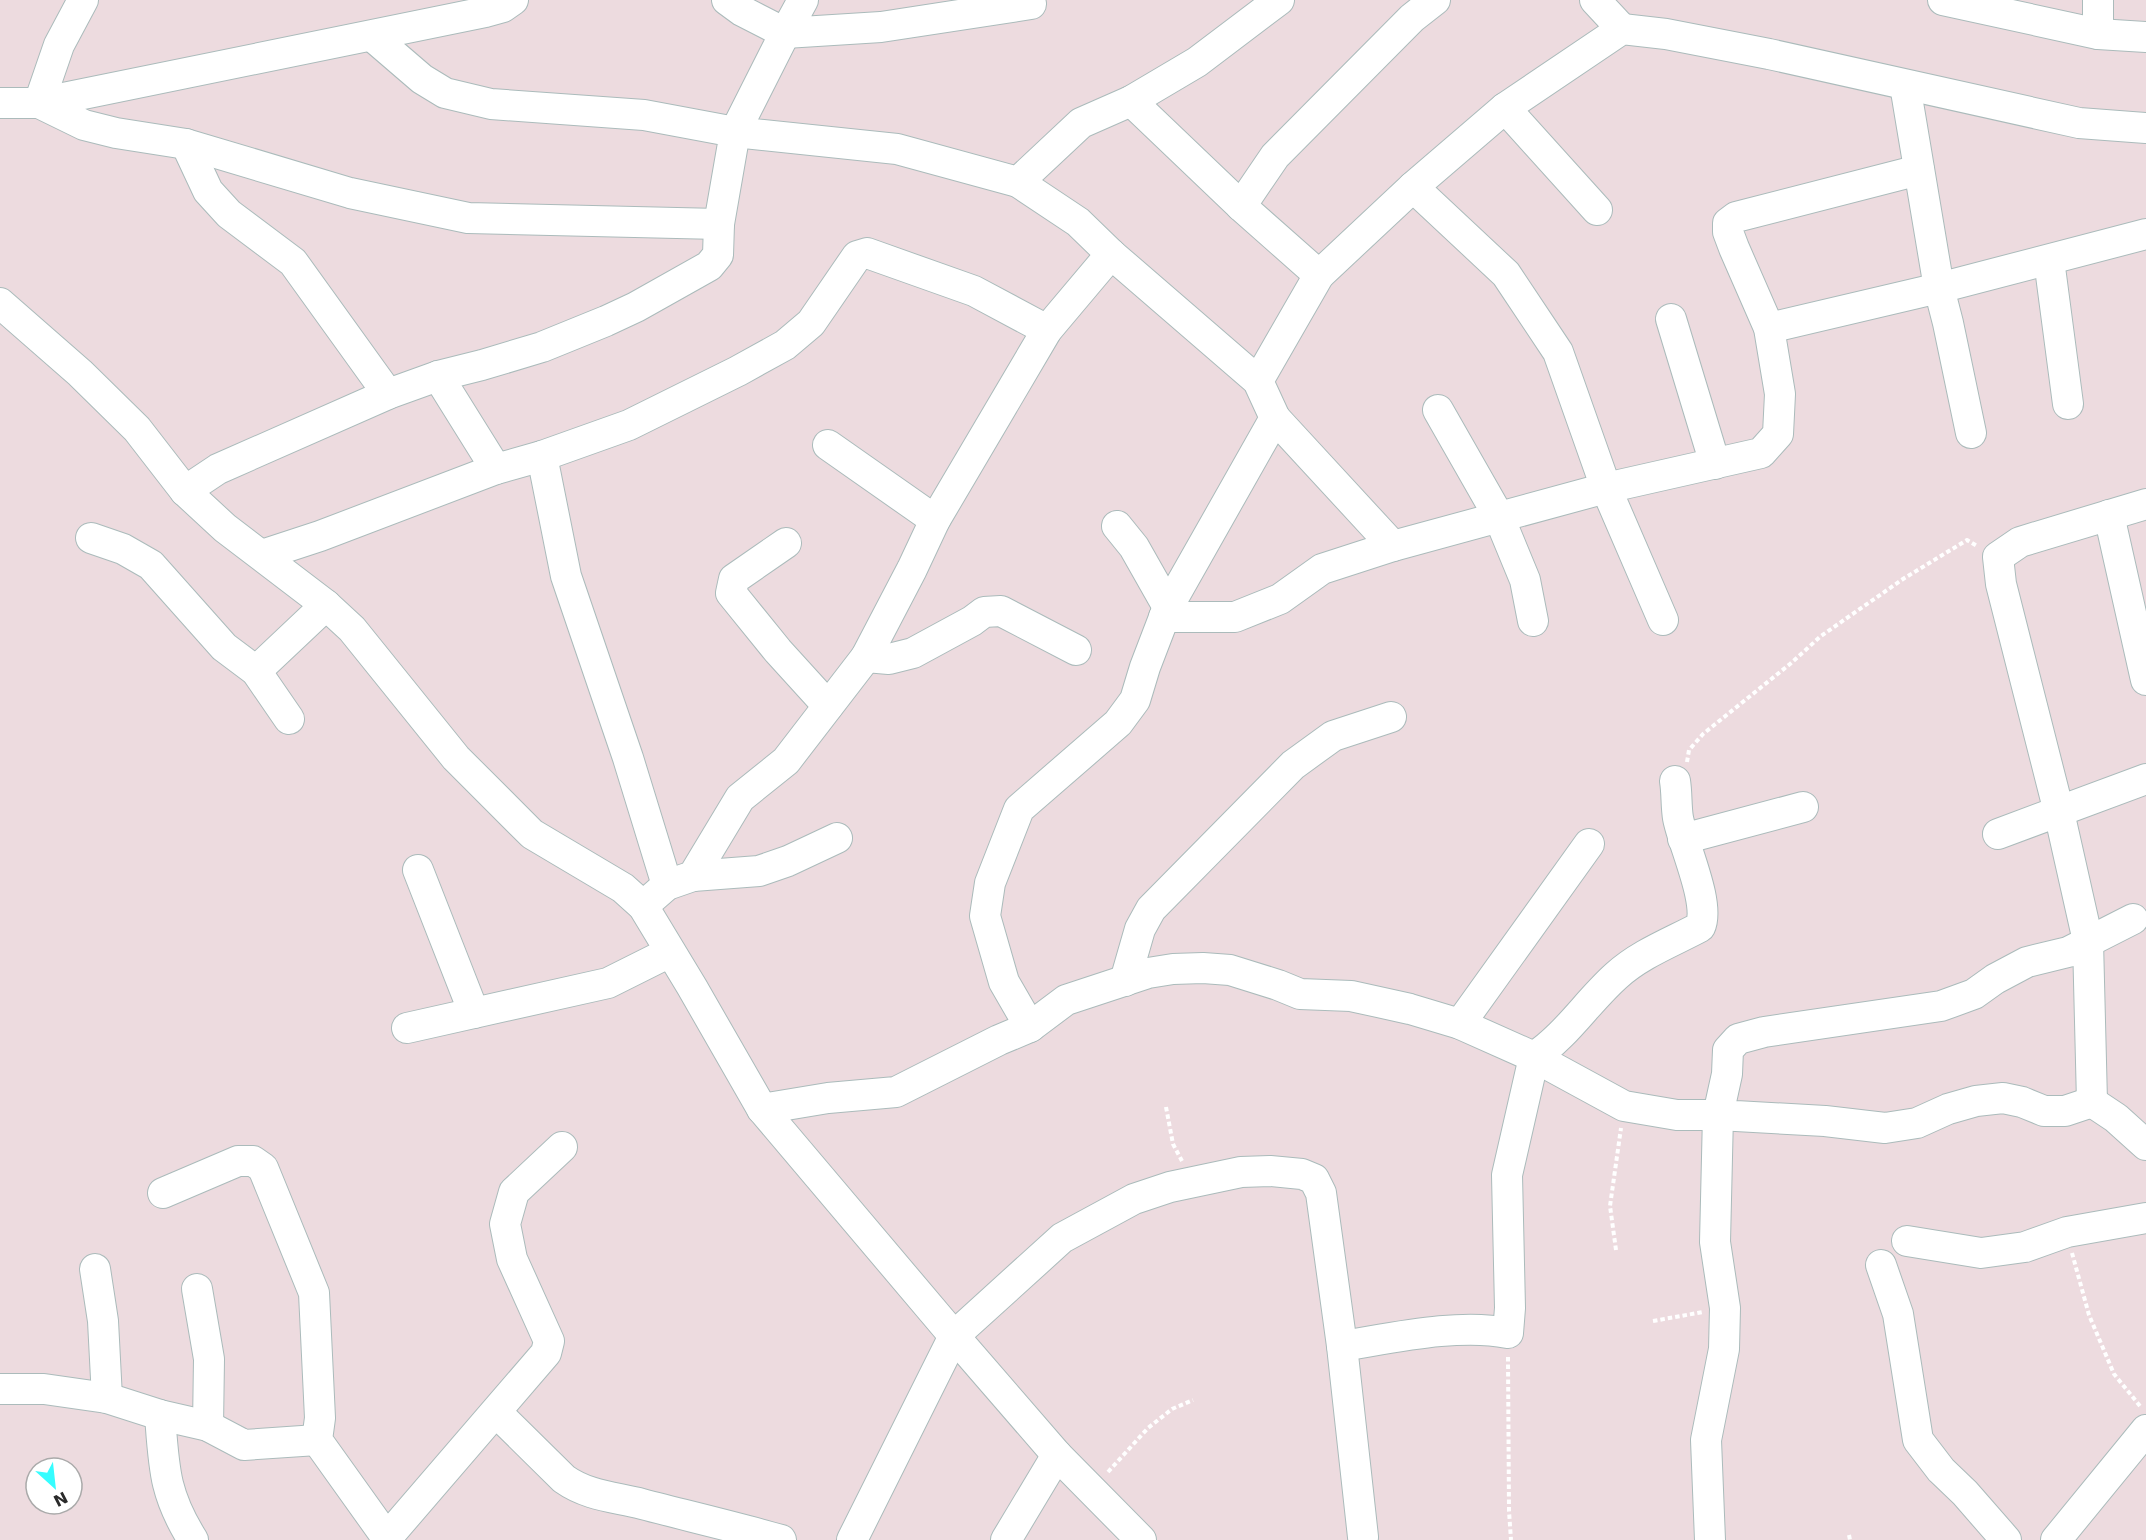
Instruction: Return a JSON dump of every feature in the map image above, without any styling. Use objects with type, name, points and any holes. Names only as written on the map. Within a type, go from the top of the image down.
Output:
[{"type":"street","points":[[39,103],[59,45],[83,0]]},
{"type":"street","points":[[0,104],[39,103],[372,36],[485,12],[503,7],[513,0]]},
{"type":"street","points":[[727,0],[742,11],[785,33],[881,27],[1030,4]]},
{"type":"street","points":[[184,491],[218,469],[388,394],[438,376],[542,347],[636,307],[709,266],[718,255],[719,224],[735,132],[803,0]]},
{"type":"street","points":[[1018,182],[1082,123],[1131,101],[1197,62],[1279,0]]},
{"type":"street","points":[[1241,206],[1275,156],[1412,18],[1435,0]]},
{"type":"street","points":[[1595,0],[1622,29]]},
{"type":"street","points":[[1943,0],[2098,34],[2146,37]]},
{"type":"street","points":[[2098,0],[2098,34]]},
{"type":"street","points":[[1258,381],[1318,275],[1413,187],[1505,108],[1622,29],[1666,34],[2079,123],[2146,128]]},
{"type":"street","points":[[372,36],[422,79],[445,93],[491,104],[644,115],[735,132],[897,149],[1018,182],[1078,222],[1258,381],[1275,418],[1393,546]]},
{"type":"street","points":[[1905,85],[1939,288],[1971,434]]},
{"type":"street","points":[[1131,101],[1241,206],[1318,275]]},
{"type":"street","points":[[39,103],[84,125],[116,133],[186,144],[350,192],[468,218],[719,224]]},
{"type":"street","points":[[1505,108],[1596,210]]},
{"type":"street","points":[[186,144],[208,191],[228,214],[293,262],[388,394]]},
{"type":"street","points":[[1166,612],[1234,618],[1280,599],[1322,569],[1393,546],[1606,488],[1761,453],[1778,434],[1780,394],[1769,328],[1734,248],[1728,232],[1728,223],[1736,217],[1919,170]]},
{"type":"street","points":[[1413,187],[1506,274],[1558,352],[1606,488],[1662,620]]},
{"type":"street","points":[[1769,328],[1939,288],[2146,234]]},
{"type":"street","points":[[262,555],[320,536],[496,469],[542,456],[629,425],[738,371],[785,345],[811,323],[857,256],[867,253],[974,291],[1047,330]]},
{"type":"street","points":[[643,906],[680,881],[740,798],[786,761],[866,657],[935,520],[1047,330],[1112,254]]},
{"type":"street","points":[[2049,260],[2068,404]]},
{"type":"street","points":[[0,303],[81,373],[137,429],[184,491],[225,528],[326,605],[352,629],[456,758],[532,834],[623,888],[643,906],[762,1109],[1058,1455],[1142,1540]]},
{"type":"street","points":[[1671,319],[1715,464]]},
{"type":"street","points":[[438,376],[496,469]]},
{"type":"street","points":[[1438,410],[1498,517],[1525,580],[1533,621]]},
{"type":"street","points":[[1030,1027],[1004,982],[985,916],[990,884],[1019,809],[1118,723],[1136,700],[1144,667],[1166,612],[1275,418]]},
{"type":"street","points":[[828,445],[935,520]]},
{"type":"street","points":[[542,456],[566,576],[628,758],[680,881]]},
{"type":"street","points":[[2091,1102],[2088,941],[2059,812],[2001,584],[1998,557],[2020,542],[2146,504]]},
{"type":"street","points":[[2109,514],[2146,680]]},
{"type":"street","points":[[1117,526],[1134,547],[1166,612]]},
{"type":"street","points":[[91,538],[123,549],[151,566],[224,647],[256,671],[289,719]]},
{"type":"street","points":[[786,543],[734,579],[731,593],[778,651],[828,706]]},
{"type":"street","points":[[256,671],[326,605]]},
{"type":"street","points":[[866,657],[889,659],[913,653],[984,612],[1001,611],[1076,650]]},
{"type":"street","points":[[1125,981],[1140,930],[1150,909],[1293,765],[1333,736],[1391,717]]},
{"type":"street","points":[[1998,834],[2146,779]]},
{"type":"street","points":[[1342,1346],[1436,1332],[1484,1330],[1508,1333],[1510,1308],[1507,1175],[1533,1057],[1549,1047],[1617,975],[1643,956],[1700,927],[1704,920],[1701,897],[1678,817],[1675,781]]},
{"type":"street","points":[[1683,839],[1803,807]]},
{"type":"street","points":[[680,881],[759,871],[788,861],[837,838]]},
{"type":"street","points":[[1460,1024],[1589,844]]},
{"type":"street","points":[[418,870],[474,1013]]},
{"type":"street","points":[[1710,1540],[1706,1440],[1724,1349],[1725,1308],[1715,1242],[1718,1115],[1727,1074],[1728,1050],[1738,1039],[1764,1032],[1941,1006],[1974,994],[1995,978],[2027,962],[2068,952],[2133,919]]},
{"type":"street","points":[[407,1028],[608,983],[670,952]]},
{"type":"street","points":[[762,1109],[828,1098],[897,1092],[999,1040],[1030,1027],[1066,1000],[1148,973],[1203,968],[1230,970],[1300,994],[1350,996],[1410,1009],[1460,1024],[1533,1057],[1624,1106],[1677,1115],[1825,1121],[1885,1128],[1917,1123],[1948,1109],[1976,1101],[2003,1098],[2022,1102],[2043,1111],[2065,1111],[2091,1102]]},
{"type":"street","points":[[2091,1102],[2116,1119],[2146,1145]]},
{"type":"street","points":[[164,1193],[238,1161],[253,1161],[263,1168],[314,1293],[320,1418],[317,1440],[386,1539],[546,1353],[549,1341],[512,1259],[505,1224],[514,1192],[562,1147]]},
{"type":"street","points":[[852,1540],[954,1336],[1062,1238],[1134,1199],[1170,1187],[1241,1172],[1270,1171],[1302,1174],[1314,1179],[1321,1193],[1342,1346],[1363,1537]]},
{"type":"street","points":[[1907,1241],[1981,1253],[2025,1247],[2067,1232],[2146,1218]]},
{"type":"street","points":[[1881,1265],[1898,1314],[1918,1440],[1941,1470],[1965,1493],[2006,1540]]},
{"type":"street","points":[[95,1269],[103,1321],[107,1398]]},
{"type":"street","points":[[197,1289],[209,1359],[208,1426]]},
{"type":"street","points":[[0,1389],[44,1389],[107,1398],[160,1415],[208,1426],[244,1445],[317,1440]]},
{"type":"street","points":[[496,1412],[564,1479],[577,1488],[599,1496],[634,1502],[781,1540]]},
{"type":"street","points":[[160,1415],[164,1474],[175,1510],[193,1540]]},
{"type":"street","points":[[2056,1540],[2144,1419]]},
{"type":"street","points":[[1006,1540],[1058,1455]]},
{"type":"path","points":[[1675,781],[1686,765],[1689,750],[1703,734],[1821,636],[1903,579],[1967,540],[1998,557]]},
{"type":"path","points":[[1616,1250],[1610,1206],[1624,1106]]},
{"type":"path","points":[[1166,1107],[1173,1144],[1193,1183]]},
{"type":"path","points":[[2067,1232],[2089,1315],[2114,1374],[2144,1419]]},
{"type":"path","points":[[1653,1321],[1725,1308]]},
{"type":"path","points":[[1508,1333],[1511,1540]]},
{"type":"path","points":[[1093,1490],[1148,1428],[1172,1408],[1193,1400]]}]
